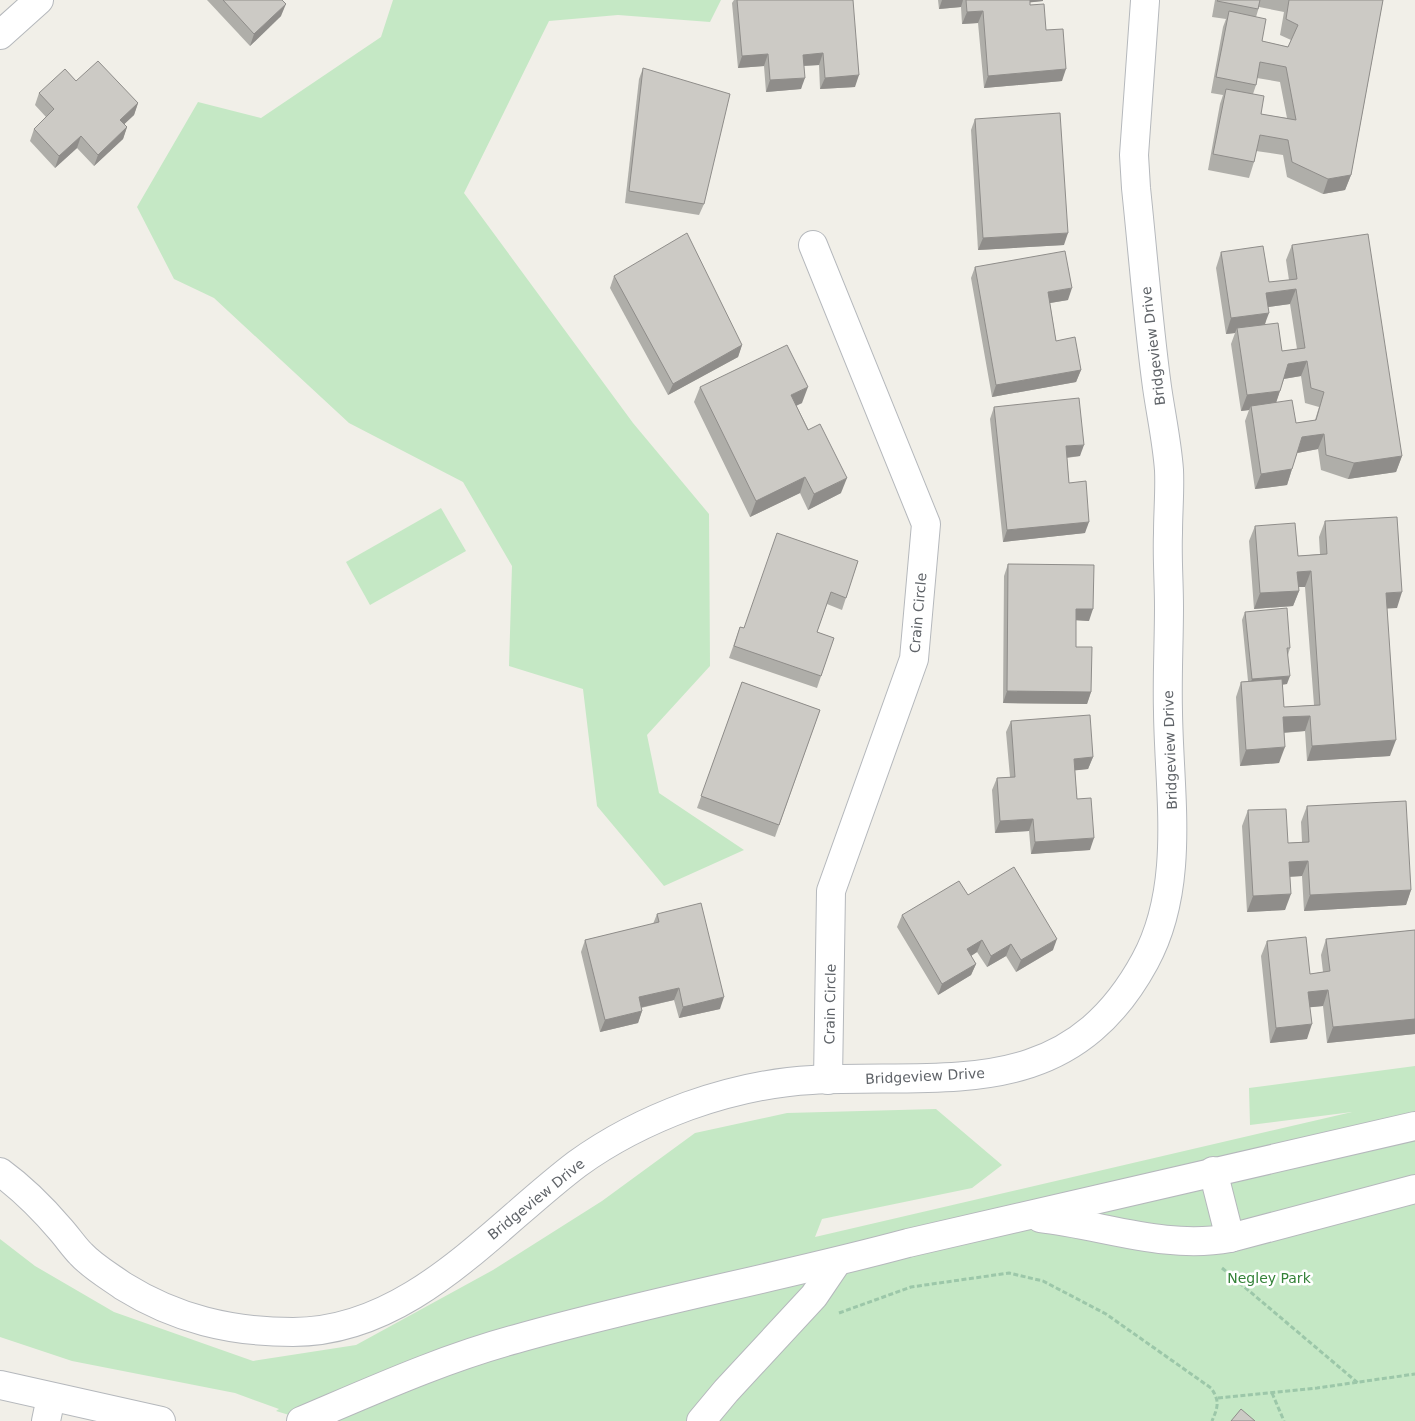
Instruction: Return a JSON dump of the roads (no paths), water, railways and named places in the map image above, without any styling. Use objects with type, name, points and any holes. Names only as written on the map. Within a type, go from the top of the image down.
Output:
[{"type":"street","points":[[0,35],[39,0]]},
{"type":"street","name":"Bridgeview Drive","points":[[0,1172],[36,1204],[81,1254],[102,1272],[148,1302],[182,1317],[214,1325],[303,1332],[325,1329],[378,1313],[421,1292],[450,1271],[514,1214],[581,1161],[635,1130],[674,1111],[749,1088],[804,1080],[970,1077],[1035,1063],[1074,1044],[1092,1030],[1120,1000],[1146,960],[1159,928],[1169,889],[1172,822],[1168,709],[1170,477],[1157,387],[1134,155],[1145,0]]},
{"type":"street","name":"Crain Circle","points":[[813,245],[926,524],[914,659],[831,891],[828,1080]]},
{"type":"street","points":[[301,1421],[443,1363],[516,1339],[1213,1171],[1415,1126]]},
{"type":"street","points":[[1213,1171],[1226,1239]]},
{"type":"street","points":[[1024,1216],[1064,1220],[1160,1240],[1207,1242],[1226,1239],[1415,1189]]},
{"type":"street","points":[[701,1421],[726,1391],[814,1296],[837,1262]]},
{"type":"street","points":[[0,1385],[49,1409],[161,1421]]},
{"type":"park label","name":"Negley Park","points":[[1269,1278]]}]
